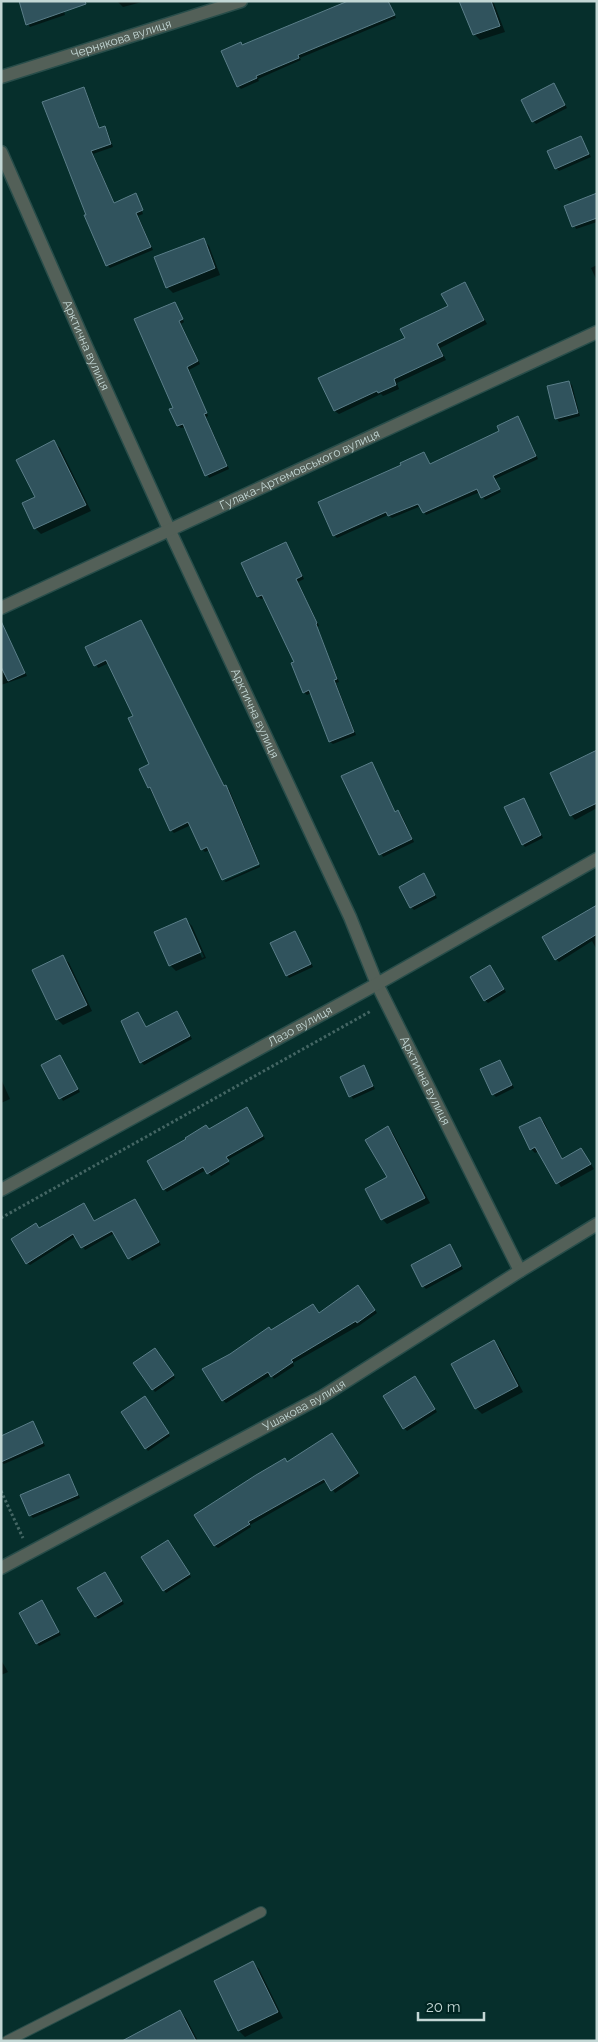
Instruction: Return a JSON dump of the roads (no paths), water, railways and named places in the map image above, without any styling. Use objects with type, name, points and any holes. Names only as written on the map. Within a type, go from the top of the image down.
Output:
[{"type":"street","name":"Чернякова вулиця","points":[[1,77],[241,1]]},
{"type":"street","name":"Арктична вулиця","points":[[1,152],[169,529],[350,916],[377,984],[520,1271]]},
{"type":"street","name":"Гулака-Артемовського вулиця","points":[[1,608],[597,332]]},
{"type":"street","name":"Лазо вулиця","points":[[1,1190],[377,984],[597,859]]},
{"type":"street","name":"Ушакова вулиця","points":[[1,1568],[323,1396],[597,1224]]},
{"type":"lane","points":[[8,2041],[261,1912]]}]
